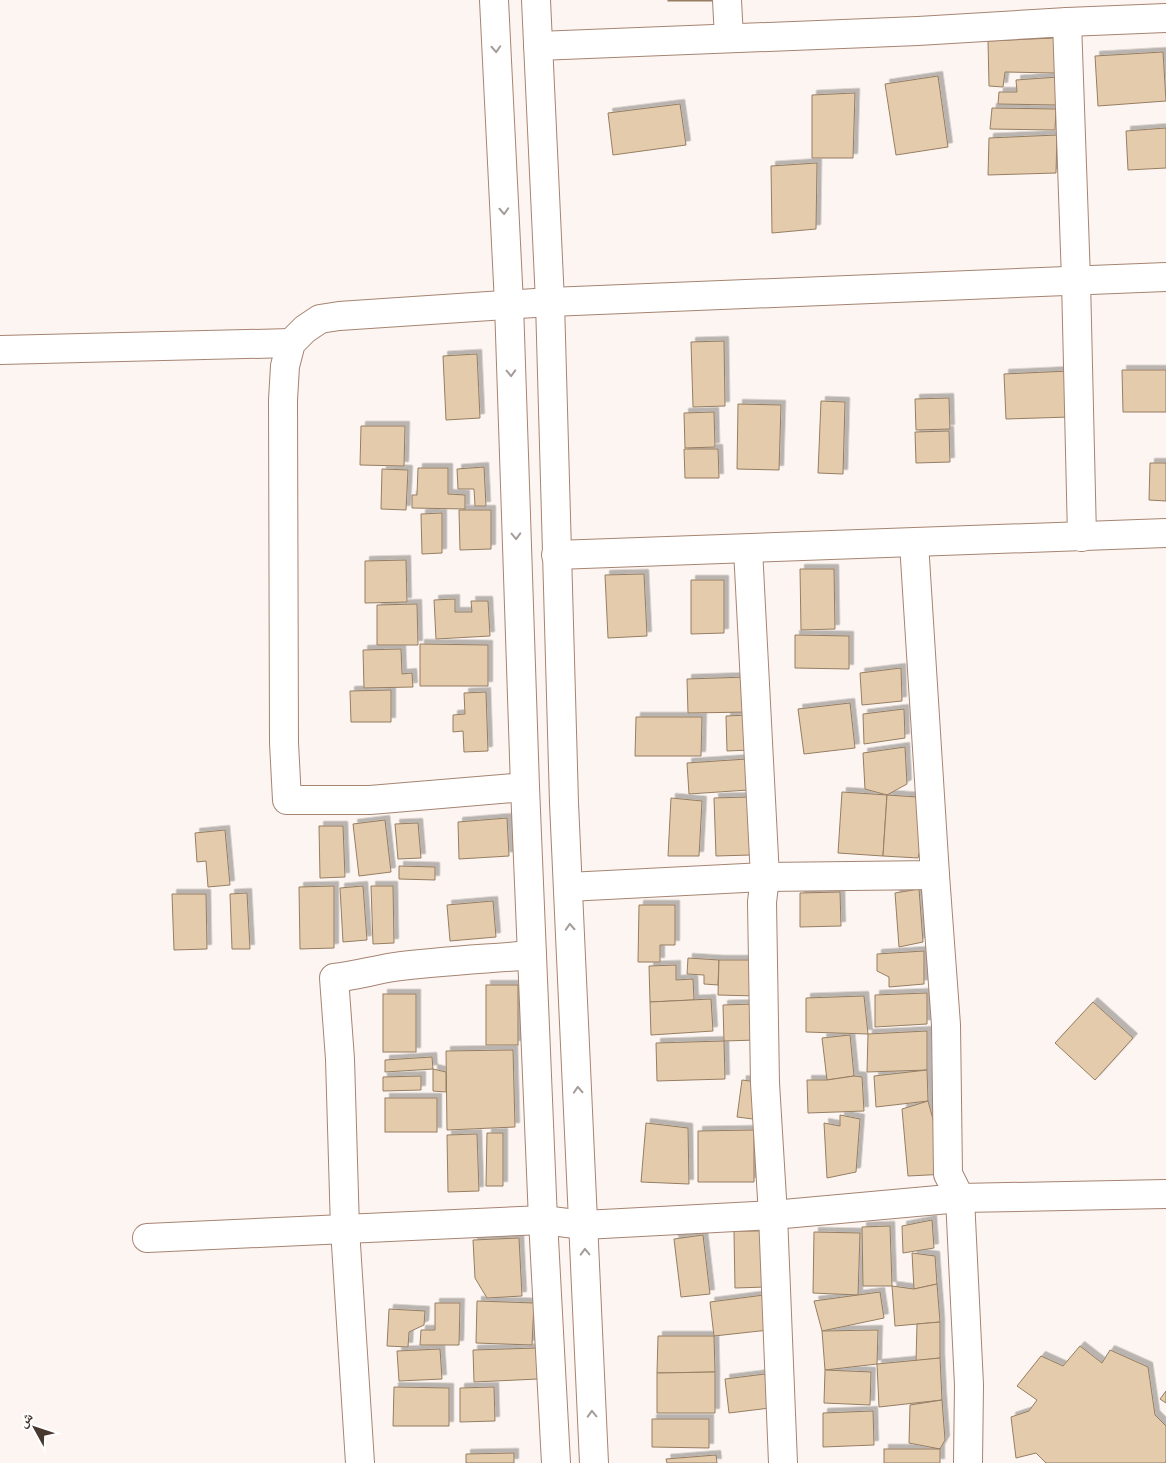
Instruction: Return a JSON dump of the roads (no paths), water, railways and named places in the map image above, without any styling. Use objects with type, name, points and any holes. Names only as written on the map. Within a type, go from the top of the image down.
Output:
[{"type":"street","points":[[494,0],[509,304],[525,787],[543,1220],[556,1463]]},
{"type":"street","points":[[536,0],[550,302],[556,555],[568,887],[594,1463]]},
{"type":"street","points":[[727,0],[728,38]]},
{"type":"street","points":[[538,46],[918,31],[1060,15],[1166,18]]},
{"type":"street","points":[[1060,15],[1076,280],[1082,537]]},
{"type":"street","points":[[525,787],[370,800],[287,800],[284,743],[283,400],[285,366],[291,343],[305,329],[320,319],[340,316],[509,304],[1166,277]]},
{"type":"street","points":[[0,350],[291,343]]},
{"type":"street","points":[[556,555],[1166,534]]},
{"type":"street","points":[[914,543],[946,1025],[948,1174],[960,1198],[969,1385],[968,1463]]},
{"type":"street","points":[[748,549],[765,877],[762,902],[765,1083],[773,1215],[783,1463]]},
{"type":"street","points":[[568,887],[765,877],[935,875]]},
{"type":"street","points":[[360,1463],[345,1229],[340,1059],[334,978],[354,976],[369,971],[394,967],[532,955]]},
{"type":"street","points":[[146,1238],[543,1220],[584,1225],[773,1215],[960,1198],[1166,1194]]}]
